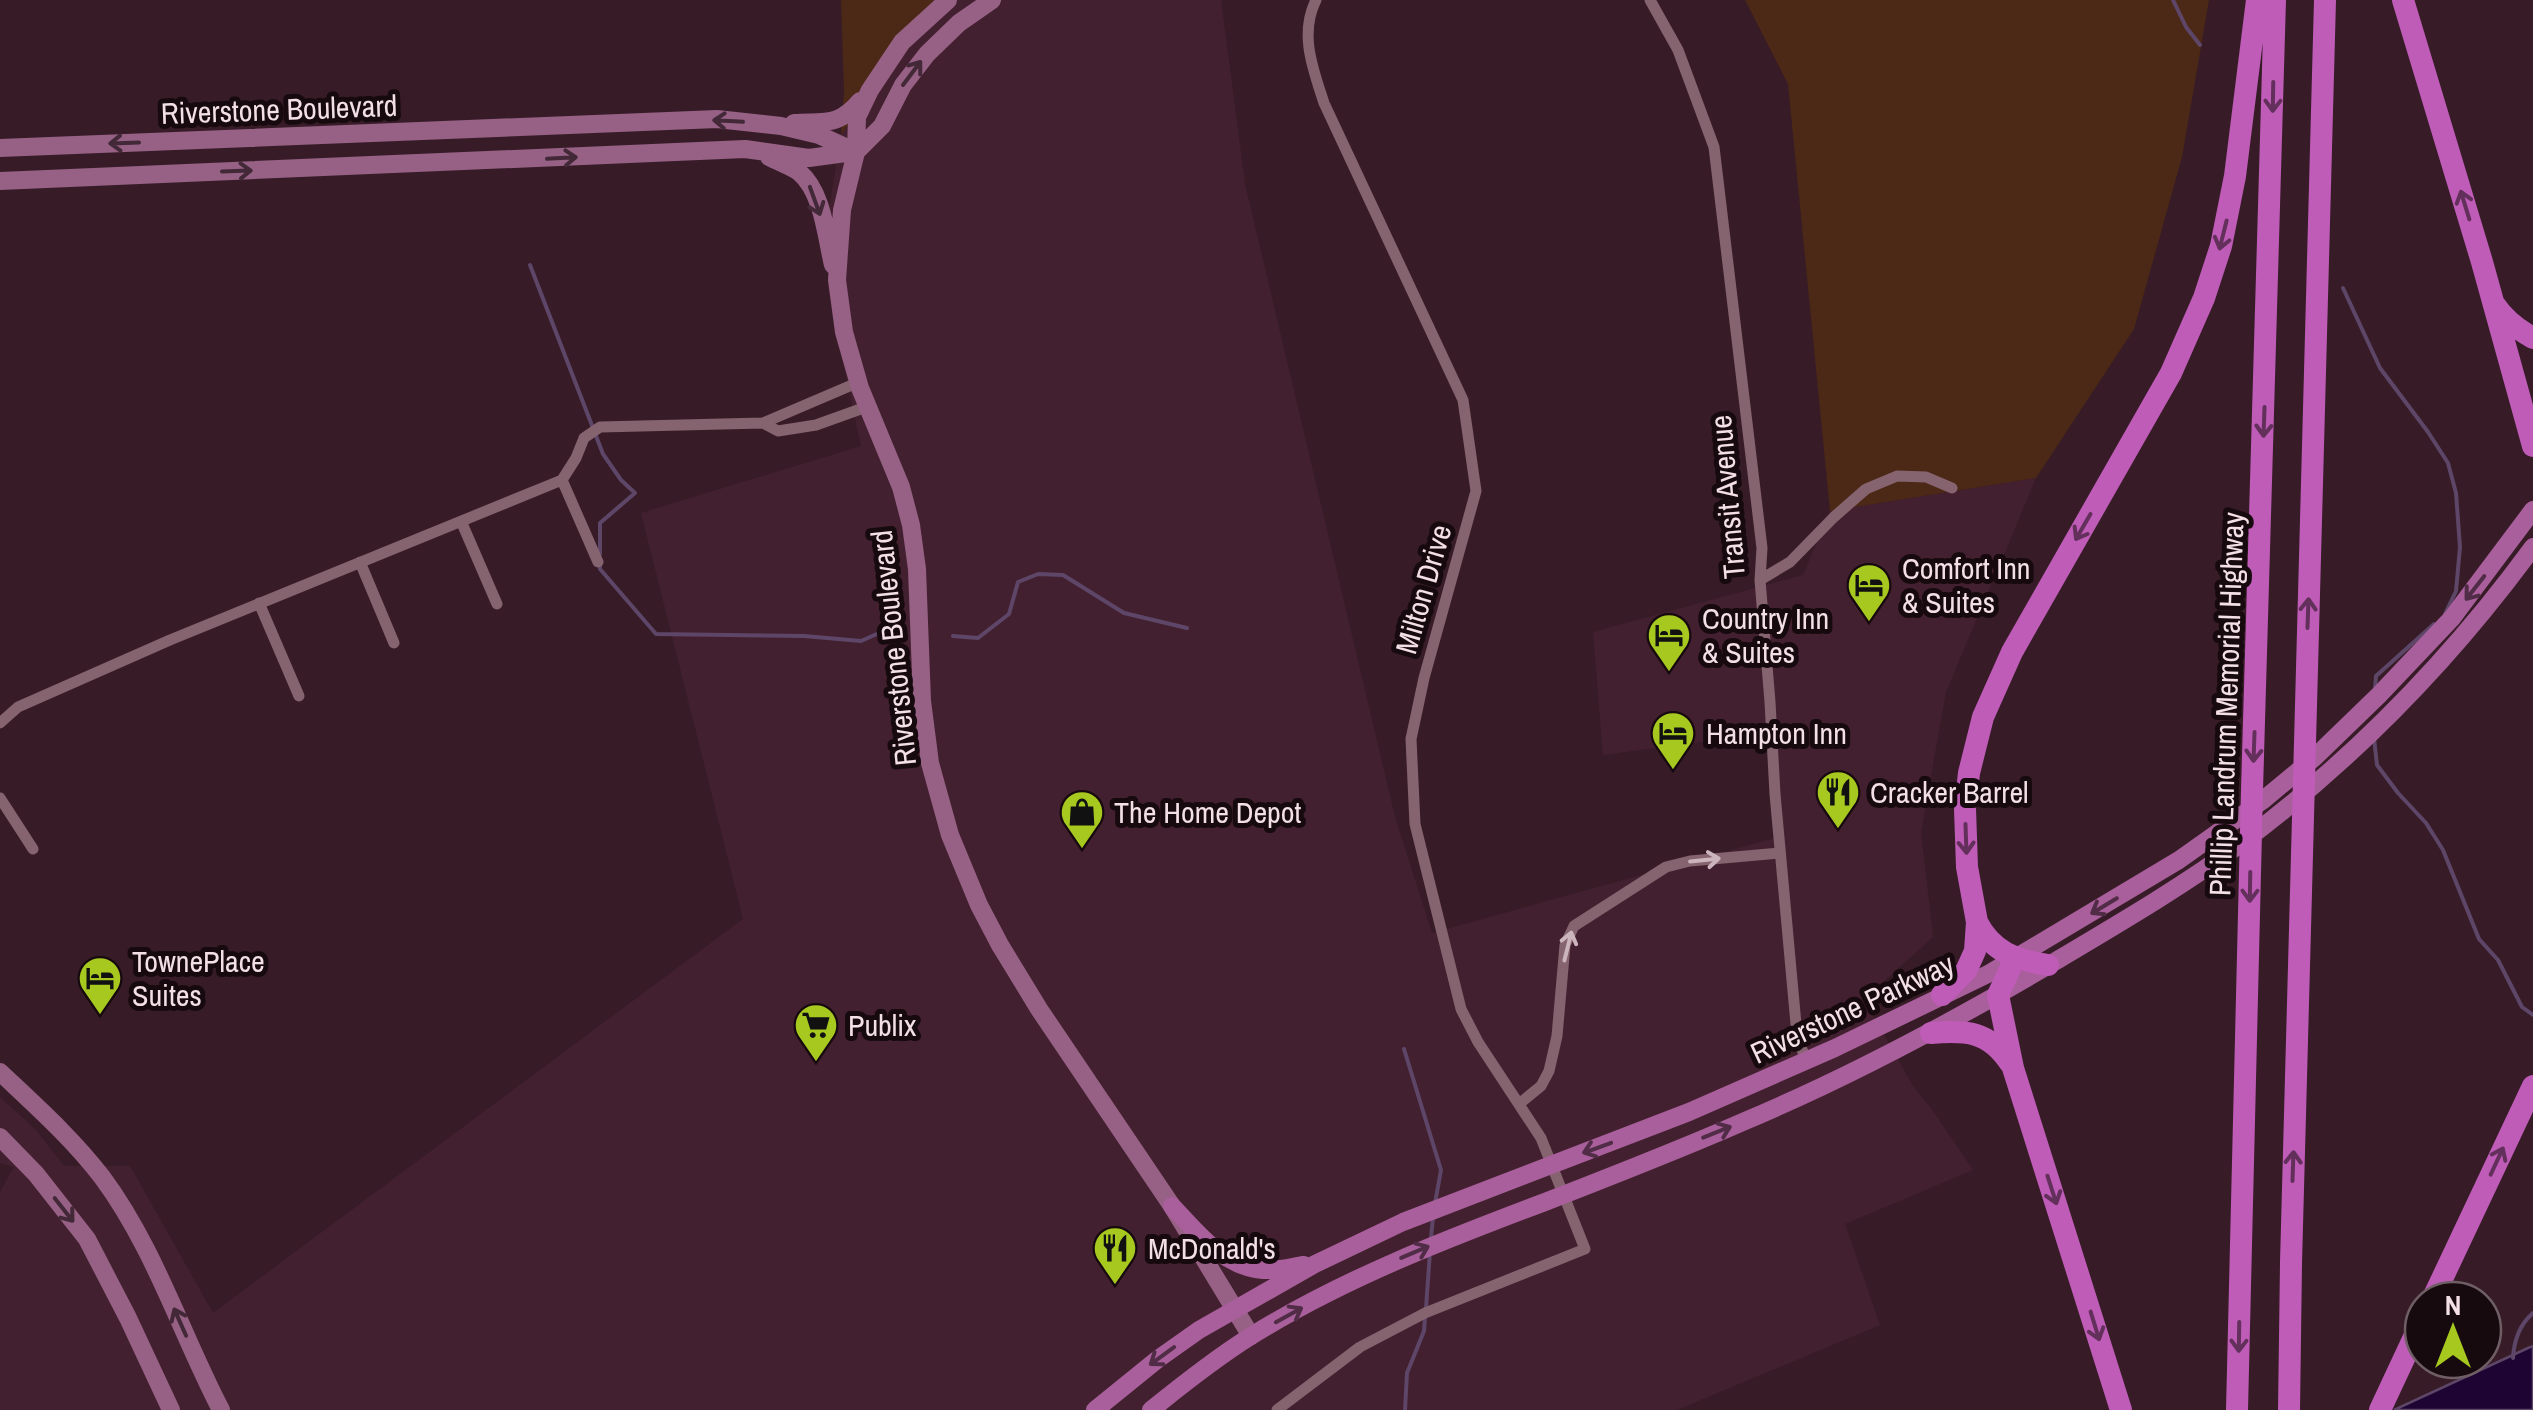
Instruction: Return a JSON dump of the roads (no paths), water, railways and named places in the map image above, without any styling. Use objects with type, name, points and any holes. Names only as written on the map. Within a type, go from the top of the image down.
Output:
[{"type":"highway","points":[[1942,995],[1972,961],[1976,941],[1965,809],[1968,773],[1983,717],[2012,652],[2171,373],[2204,298],[2221,246],[2232,193],[2257,0]]},
{"type":"highway","name":"Phillip Landrum Memorial Highway","points":[[2237,1410],[2276,0]]},
{"type":"highway","points":[[2289,1410],[2325,0]]},
{"type":"highway","points":[[2403,0],[2533,446]]},
{"type":"highway","points":[[2492,299],[2503,317],[2533,338]]},
{"type":"highway","points":[[1977,922],[1994,947],[2015,958],[2048,966]]},
{"type":"highway","points":[[2015,958],[1998,996],[2013,1068],[2122,1410]]},
{"type":"highway","points":[[1930,1033],[1978,1035],[1996,1046],[2013,1068]]},
{"type":"highway","points":[[2441,1280],[2533,1086]]},
{"type":"highway","points":[[2380,1410],[2403,1361]]},
{"type":"main road","name":"Riverstone Parkway","points":[[1096,1410],[1199,1330],[1314,1264],[1403,1222],[1688,1112],[1806,1061],[2015,958],[2179,860],[2262,801],[2380,696],[2462,606],[2533,510]]},
{"type":"main road","name":"Riverstone Parkway","points":[[1151,1410],[1251,1336],[1327,1294],[1415,1252],[1746,1121],[1828,1084],[1998,996],[2140,910],[2240,844],[2329,773],[2445,658],[2533,547]]},
{"type":"main road","points":[[1172,1206],[1223,1258],[1242,1266],[1266,1270],[1314,1264]]},
{"type":"street","points":[[764,124],[836,121],[848,115],[902,42],[948,0]]},
{"type":"street","points":[[856,152],[882,126],[903,85],[926,54],[992,0]]},
{"type":"street","name":"Milton Drive","points":[[1277,1410],[1360,1347],[1426,1313],[1585,1250],[1541,1138],[1460,1009],[1415,824],[1411,739],[1476,491],[1464,400],[1324,102],[1308,52],[1309,14],[1316,0]]},
{"type":"street","name":"Transit Avenue","points":[[1650,0],[1678,50],[1714,148],[1762,548],[1760,580],[1780,853],[1797,1035],[1806,1061]]},
{"type":"street","points":[[856,152],[858,118],[870,90]]},
{"type":"street","name":"Riverstone Boulevard","points":[[0,148],[717,119],[819,135],[856,152]]},
{"type":"street","points":[[756,150],[798,172],[809,183],[836,280]]},
{"type":"street","name":"Riverstone Boulevard","points":[[0,181],[756,150],[809,158],[856,152]]},
{"type":"street","name":"Riverstone Boulevard","points":[[856,152],[842,210],[836,280],[844,332],[859,382],[901,487],[911,524],[921,614],[925,730],[950,835],[1008,959],[1172,1206],[1251,1336]]},
{"type":"street","points":[[0,722],[18,707],[259,603],[562,480],[584,438],[600,426],[763,422],[859,382]]},
{"type":"street","points":[[763,422],[778,431],[816,425],[868,406]]},
{"type":"street","points":[[1760,580],[1790,562],[1866,489],[1897,476],[1926,477],[1952,488]]},
{"type":"street","points":[[562,480],[598,562]]},
{"type":"street","points":[[462,522],[497,604]]},
{"type":"street","points":[[360,562],[394,643]]},
{"type":"street","points":[[259,603],[299,696]]},
{"type":"street","points":[[0,798],[34,849]]},
{"type":"street","points":[[1519,1104],[1544,1080],[1556,1042],[1565,945],[1574,926],[1666,867],[1690,861],[1780,853]]},
{"type":"street","points":[[0,1072],[57,1126],[116,1198],[166,1292],[221,1410]]},
{"type":"street","points":[[0,1137],[36,1174],[87,1240],[170,1410]]},
{"type":"waterway","points":[[2173,0],[2200,45]]},
{"type":"waterway","points":[[530,265],[603,454],[635,493],[600,523],[600,554]]},
{"type":"waterway","points":[[2343,288],[2380,368],[2448,463],[2456,493],[2460,547],[2456,591],[2445,614]]},
{"type":"waterway","points":[[600,563],[600,569],[656,634],[804,636],[861,641],[886,630]]},
{"type":"waterway","points":[[953,636],[978,638],[1009,614],[1018,582],[1038,574],[1063,575],[1124,613],[1187,628]]},
{"type":"waterway","points":[[2375,689],[2376,676],[2434,624]]},
{"type":"waterway","points":[[2374,738],[2377,765],[2426,823],[2443,850],[2479,939],[2498,960],[2522,1007],[2533,1015]]},
{"type":"waterway","points":[[1404,1049],[1441,1170],[1435,1203]]},
{"type":"waterway","points":[[1431,1238],[1433,1217]]},
{"type":"waterway","points":[[1426,1308],[1430,1252]]},
{"type":"waterway","points":[[2513,1358],[2518,1333],[2533,1313]]},
{"type":"waterway","points":[[1405,1410],[1407,1373],[1424,1331],[1425,1317]]},
{"type":"place","name":"Comfort Inn & Suites","points":[[1869,623]]},
{"type":"place","name":"Country Inn & Suites","points":[[1669,673]]},
{"type":"place","name":"Hampton Inn","points":[[1673,771]]},
{"type":"place","name":"Cracker Barrel","points":[[1838,830]]},
{"type":"place","name":"The Home Depot","points":[[1082,850]]},
{"type":"place","name":"TownePlace Suites","points":[[100,1016]]},
{"type":"place","name":"Publix","points":[[816,1063]]},
{"type":"place","name":"McDonald's","points":[[1115,1286]]}]
